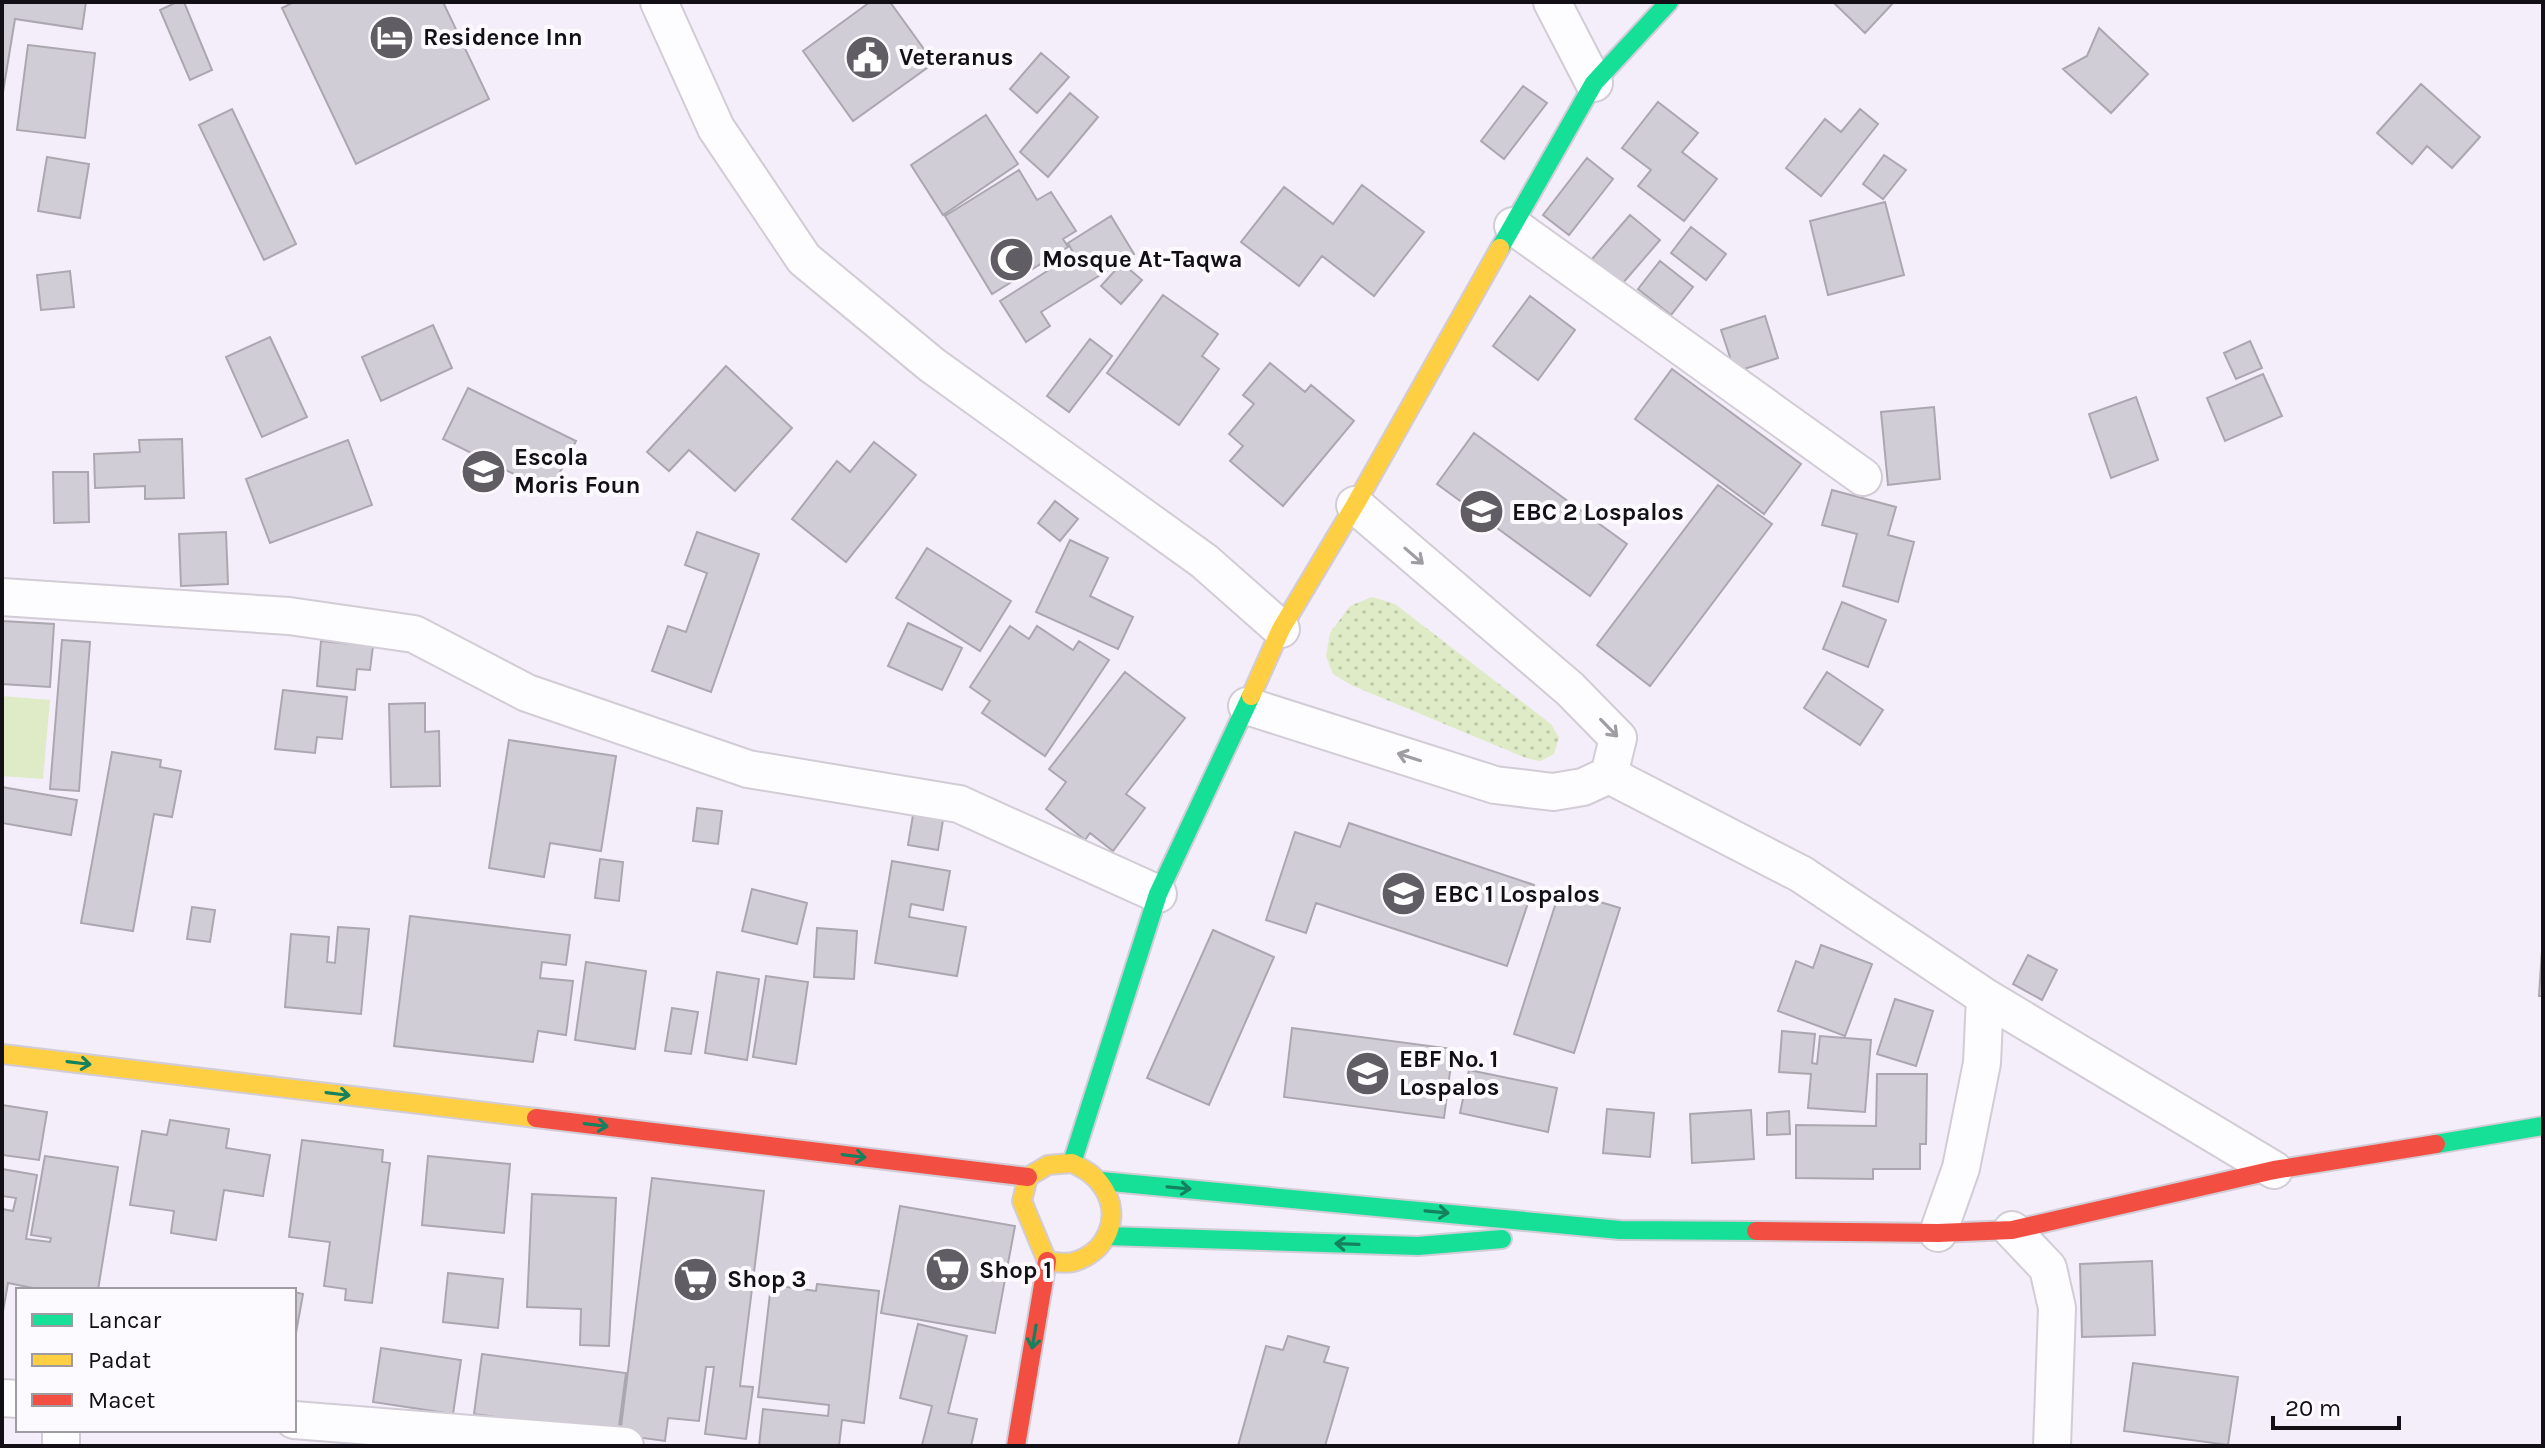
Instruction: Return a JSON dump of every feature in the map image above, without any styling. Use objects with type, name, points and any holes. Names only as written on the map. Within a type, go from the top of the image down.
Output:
[{"type":"main road","points":[[1072,1163],[1158,894],[1281,629],[1355,505],[1594,83],[1669,2]]},
{"type":"main road","points":[[2,1054],[1028,1177]]},
{"type":"main road","points":[[1101,1181],[1620,1230],[1938,1233],[2012,1230],[2274,1170],[2543,1126]]},
{"type":"main road","points":[[1016,1446],[1047,1261],[1015,1200],[1028,1177],[1048,1165],[1072,1163],[1088,1169],[1101,1181],[1111,1197],[1113,1217],[1107,1236],[1092,1254],[1070,1263],[1047,1261]]},
{"type":"main road","points":[[1107,1236],[1418,1246],[1620,1230]]},
{"type":"street","points":[[659,2],[716,128],[804,259],[932,365],[1204,561],[1281,629]]},
{"type":"street","points":[[1552,2],[1594,83]]},
{"type":"street","points":[[1513,226],[1863,477]]},
{"type":"street","points":[[1355,505],[1570,689],[1618,738],[1609,775]]},
{"type":"street","points":[[2,597],[289,616],[414,634],[527,693],[748,769],[959,804],[1158,894]]},
{"type":"street","points":[[1247,706],[1495,785],[1553,792],[1583,787],[1609,775]]},
{"type":"street","points":[[1609,775],[1801,874],[1985,997],[2274,1170]]},
{"type":"street","points":[[1938,1233],[1961,1168],[1982,1063],[1985,997]]},
{"type":"street","points":[[2012,1230],[2048,1268],[2057,1308],[2052,1446]]},
{"type":"street","points":[[296,1420],[625,1446]]},
{"type":"green space","points":[[1372,597],[1395,604],[1551,724],[1559,738],[1554,754],[1540,761],[1526,758],[1351,685],[1333,674],[1326,656],[1330,633],[1350,606]]},
{"type":"green space","points":[[2,696],[50,700],[43,779],[2,776]]},
{"type":"building","points":[[2,2],[86,2],[82,29],[15,19],[2,98]]},
{"type":"building","points":[[184,2],[212,70],[190,80],[160,10]]},
{"type":"building","points":[[294,2],[443,2],[489,99],[356,164],[282,8]]},
{"type":"building","name":"Veteranus","points":[[870,2],[890,2],[934,63],[853,121],[803,51]]},
{"type":"building","points":[[1894,2],[1865,33],[1835,4]]},
{"type":"building","points":[[2099,28],[2148,74],[2111,113],[2063,69],[2087,56]]},
{"type":"building","points":[[28,45],[95,53],[85,138],[17,130]]},
{"type":"building","points":[[1041,53],[1069,77],[1037,113],[1010,89]]},
{"type":"building","points":[[2421,84],[2480,137],[2452,168],[2427,146],[2412,164],[2377,133]]},
{"type":"building","points":[[1523,86],[1547,103],[1504,159],[1481,141]]},
{"type":"building","points":[[1070,93],[1098,117],[1048,177],[1020,152]]},
{"type":"building","points":[[1658,102],[1698,133],[1682,152],[1717,179],[1684,221],[1638,186],[1651,170],[1622,148]]},
{"type":"building","points":[[232,109],[296,244],[264,260],[199,125]]},
{"type":"building","points":[[1860,109],[1878,124],[1821,196],[1786,168],[1825,119],[1841,132]]},
{"type":"building","points":[[986,115],[1018,164],[943,215],[911,165]]},
{"type":"building","points":[[1884,155],[1906,170],[1883,199],[1863,184]]},
{"type":"building","points":[[47,157],[89,164],[80,218],[38,211]]},
{"type":"building","points":[[1587,158],[1613,179],[1569,235],[1543,215]]},
{"type":"building","points":[[1019,170],[1037,200],[1051,192],[1076,231],[1063,239],[1068,247],[992,294],[945,216]]},
{"type":"building","points":[[1362,185],[1424,232],[1374,296],[1322,256],[1299,286],[1241,242],[1284,187],[1333,224]]},
{"type":"building","points":[[1885,202],[1904,275],[1828,295],[1810,221]]},
{"type":"building","points":[[1630,215],[1660,240],[1622,284],[1592,259]]},
{"type":"building","points":[[1111,216],[1134,254],[1041,312],[1050,326],[1026,342],[1000,301],[1074,254],[1068,243]]},
{"type":"building","points":[[1691,227],[1726,254],[1706,280],[1671,253]]},
{"type":"building","points":[[1660,261],[1693,287],[1671,315],[1638,289]]},
{"type":"building","points":[[1122,263],[1142,280],[1121,304],[1101,286]]},
{"type":"building","points":[[70,271],[74,307],[41,310],[37,275]]},
{"type":"building","points":[[1163,295],[1218,334],[1202,356],[1219,369],[1179,425],[1107,373]]},
{"type":"building","points":[[1530,296],[1575,330],[1538,380],[1493,346]]},
{"type":"building","points":[[1765,316],[1778,358],[1735,372],[1721,330]]},
{"type":"building","points":[[433,325],[452,368],[381,401],[362,357]]},
{"type":"building","points":[[270,337],[307,417],[262,437],[226,357]]},
{"type":"building","points":[[1090,339],[1112,356],[1069,412],[1047,396]]},
{"type":"building","points":[[2250,341],[2262,368],[2236,379],[2224,353]]},
{"type":"building","points":[[1270,363],[1305,392],[1311,385],[1354,421],[1283,506],[1230,461],[1243,446],[1229,434],[1254,404],[1243,395]]},
{"type":"building","points":[[726,366],[792,428],[735,491],[689,450],[669,471],[647,452]]},
{"type":"building","points":[[1672,369],[1801,464],[1764,514],[1635,419]]},
{"type":"building","points":[[2263,374],[2282,416],[2225,441],[2207,398]]},
{"type":"building","points":[[468,388],[576,441],[550,492],[443,439]]},
{"type":"building","points":[[2136,397],[2158,460],[2111,478],[2089,414]]},
{"type":"building","points":[[1934,407],[1940,479],[1888,485],[1881,412]]},
{"type":"building","points":[[1474,433],[1627,544],[1590,596],[1437,484]]},
{"type":"building","points":[[182,439],[184,498],[145,499],[145,486],[95,488],[94,454],[140,452],[139,440]]},
{"type":"building","points":[[348,440],[372,505],[270,543],[246,479]]},
{"type":"building","points":[[874,442],[916,475],[846,562],[792,519],[837,461],[850,472]]},
{"type":"building","points":[[53,472],[88,472],[89,522],[54,523]]},
{"type":"building","points":[[1718,485],[1772,524],[1650,686],[1597,645]]},
{"type":"building","points":[[1832,490],[1896,507],[1888,535],[1914,542],[1898,602],[1843,586],[1857,534],[1822,525]]},
{"type":"building","points":[[1055,501],[1078,519],[1060,541],[1038,523]]},
{"type":"building","points":[[226,532],[228,584],[181,586],[179,534]]},
{"type":"building","points":[[697,532],[759,554],[711,692],[652,671],[668,626],[686,632],[707,573],[685,565]]},
{"type":"building","points":[[1070,540],[1108,558],[1090,596],[1133,617],[1118,649],[1036,612]]},
{"type":"building","points":[[927,548],[1011,601],[980,651],[896,598]]},
{"type":"building","points":[[1842,602],[1886,620],[1868,667],[1823,649]]},
{"type":"building","points":[[2,621],[54,624],[50,687],[2,684]]},
{"type":"building","points":[[908,623],[962,648],[942,690],[888,666]]},
{"type":"building","points":[[1010,626],[1029,639],[1037,626],[1073,650],[1079,641],[1109,660],[1045,756],[982,713],[990,701],[970,687]]},
{"type":"building","points":[[62,640],[90,642],[79,791],[50,789]]},
{"type":"building","points":[[321,641],[373,646],[370,670],[357,669],[355,690],[317,686]]},
{"type":"building","points":[[1125,672],[1185,718],[1126,794],[1145,808],[1113,851],[1090,833],[1085,840],[1046,809],[1066,782],[1049,769]]},
{"type":"building","points":[[1827,672],[1883,710],[1860,745],[1804,708]]},
{"type":"building","points":[[283,690],[347,697],[342,739],[317,737],[315,753],[275,749]]},
{"type":"building","points":[[425,703],[425,732],[439,731],[440,786],[391,787],[389,704]]},
{"type":"building","points":[[509,740],[616,756],[601,851],[550,843],[544,877],[489,868]]},
{"type":"building","points":[[112,752],[161,760],[160,767],[181,771],[172,817],[154,814],[133,931],[81,923]]},
{"type":"building","points":[[2,787],[77,800],[71,835],[2,823]]},
{"type":"building","points":[[697,808],[722,811],[718,844],[693,841]]},
{"type":"building","points":[[913,815],[943,820],[938,850],[908,845]]},
{"type":"building","name":"EBC 1 Lospalos","points":[[1349,823],[1534,885],[1507,966],[1316,903],[1306,933],[1266,920],[1295,832],[1340,847]]},
{"type":"building","points":[[600,859],[623,862],[619,901],[595,898]]},
{"type":"building","points":[[892,861],[950,871],[943,910],[911,904],[909,917],[966,927],[957,976],[875,963]]},
{"type":"building","points":[[752,889],[807,903],[797,944],[742,931]]},
{"type":"building","name":"EBF No. 1 Lospalos","points":[[1560,890],[1620,908],[1574,1053],[1514,1034]]},
{"type":"building","points":[[192,907],[215,910],[210,942],[187,939]]},
{"type":"building","points":[[410,916],[570,935],[566,965],[542,962],[540,978],[573,981],[566,1035],[538,1031],[533,1062],[394,1046]]},
{"type":"building","points":[[338,927],[369,929],[361,1014],[285,1007],[291,934],[329,937],[327,962],[335,963]]},
{"type":"building","points":[[817,928],[857,931],[854,979],[814,977]]},
{"type":"building","points":[[1213,930],[1274,957],[1209,1105],[1147,1078]]},
{"type":"building","points":[[2543,935],[2543,996],[2539,996]]},
{"type":"building","points":[[1821,945],[1872,964],[1845,1036],[1778,1011],[1796,961],[1813,968]]},
{"type":"building","points":[[2028,955],[2057,970],[2042,1000],[2013,984]]},
{"type":"building","points":[[586,962],[646,971],[635,1049],[575,1040]]},
{"type":"building","points":[[717,972],[759,979],[747,1060],[705,1053]]},
{"type":"building","points":[[766,976],[808,982],[796,1064],[753,1057]]},
{"type":"building","points":[[1895,999],[1933,1011],[1916,1066],[1877,1054]]},
{"type":"building","points":[[672,1008],[698,1012],[691,1054],[665,1051]]},
{"type":"building","name":"EBF No. 1 Lospalos","points":[[1292,1028],[1453,1049],[1444,1118],[1284,1097]]},
{"type":"building","points":[[1782,1031],[1815,1034],[1812,1063],[1817,1064],[1820,1036],[1871,1040],[1865,1112],[1808,1108],[1811,1074],[1779,1072]]},
{"type":"building","points":[[1469,1070],[1557,1088],[1548,1132],[1460,1113]]},
{"type":"building","points":[[1877,1074],[1927,1074],[1926,1144],[1920,1144],[1920,1169],[1873,1169],[1873,1179],[1796,1178],[1796,1125],[1876,1126]]},
{"type":"building","points":[[2,1105],[47,1112],[39,1160],[2,1155]]},
{"type":"building","points":[[1607,1109],[1654,1113],[1650,1157],[1603,1153]]},
{"type":"building","points":[[1751,1110],[1754,1159],[1692,1163],[1690,1114]]},
{"type":"building","points":[[1789,1111],[1790,1134],[1767,1135],[1767,1113]]},
{"type":"building","points":[[170,1120],[229,1129],[226,1148],[270,1155],[263,1196],[224,1190],[216,1240],[171,1233],[174,1211],[130,1205],[142,1131],[167,1135]]},
{"type":"building","points":[[302,1140],[383,1150],[382,1162],[390,1163],[372,1303],[345,1300],[346,1289],[324,1286],[330,1242],[289,1237]]},
{"type":"building","points":[[45,1156],[118,1167],[98,1288],[33,1288],[8,1283],[2,1317],[2,1209],[13,1211],[16,1198],[2,1196],[2,1169],[37,1175],[26,1239],[50,1242],[51,1238],[31,1235]]},
{"type":"building","points":[[428,1156],[510,1164],[504,1233],[422,1225]]},
{"type":"building","name":"Shop 3","points":[[652,1178],[764,1191],[740,1386],[753,1387],[746,1439],[705,1434],[714,1367],[706,1367],[699,1421],[668,1418],[665,1441],[620,1435]]},
{"type":"building","points":[[532,1194],[616,1198],[609,1346],[580,1345],[581,1309],[527,1307]]},
{"type":"building","name":"Shop 1","points":[[900,1206],[1015,1226],[995,1333],[881,1313]]},
{"type":"building","points":[[2152,1261],[2155,1335],[2082,1337],[2080,1264]]},
{"type":"building","points":[[448,1273],[503,1279],[498,1328],[443,1322]]},
{"type":"building","points":[[817,1284],[879,1291],[864,1423],[842,1420],[839,1446],[759,1446],[763,1409],[828,1416],[829,1405],[758,1397],[771,1285],[816,1291]]},
{"type":"building","points":[[296,1292],[303,1294],[296,1333]]},
{"type":"building","points":[[918,1324],[967,1336],[948,1413],[977,1419],[971,1446],[922,1445],[932,1406],[900,1398]]},
{"type":"building","points":[[1288,1336],[1329,1347],[1324,1362],[1348,1368],[1325,1446],[1238,1446],[1266,1346],[1283,1350]]},
{"type":"building","points":[[381,1348],[461,1360],[453,1414],[373,1402]]},
{"type":"building","points":[[482,1354],[626,1373],[618,1434],[474,1414]]},
{"type":"building","points":[[2133,1363],[2238,1377],[2228,1445],[2124,1431]]},
{"type":"traffic: fast","points":[[1500,248],[1594,83],[1669,2]]},
{"type":"traffic: fast","points":[[1072,1163],[1158,894],[1251,696]]},
{"type":"traffic: fast","points":[[2436,1144],[2543,1126]]},
{"type":"traffic: fast","points":[[1101,1181],[1620,1230],[1756,1231]]},
{"type":"traffic: fast","points":[[1107,1236],[1418,1246],[1502,1239]]},
{"type":"traffic: slow","points":[[1251,696],[1281,629],[1500,248]]},
{"type":"traffic: slow","points":[[2,1054],[536,1118]]},
{"type":"traffic: slow","points":[[1072,1163],[1093,1175],[1102,1186],[1111,1209],[1111,1221],[1103,1242],[1095,1251],[1070,1263],[1047,1261],[1022,1201],[1028,1177],[1048,1165],[1072,1163]]},
{"type":"traffic: jam","points":[[536,1118],[1028,1177]]},
{"type":"traffic: jam","points":[[1756,1231],[1938,1233],[2012,1230],[2274,1170],[2436,1144]]},
{"type":"traffic: jam","points":[[1016,1446],[1047,1261]]},
{"type":"place","name":"Residence Inn","points":[[392,37]]},
{"type":"place","name":"Veteranus","points":[[868,57]]},
{"type":"place","name":"Mosque At-Taqwa","points":[[1011,259]]},
{"type":"place","name":"Escola Moris Foun","points":[[483,471]]},
{"type":"place","name":"EBC 2 Lospalos","points":[[1481,512]]},
{"type":"place","name":"EBC 1 Lospalos","points":[[1403,894]]},
{"type":"place","name":"EBF No. 1 Lospalos","points":[[1368,1073]]},
{"type":"place","name":"Shop 1","points":[[948,1270]]},
{"type":"place","name":"Shop 3","points":[[696,1279]]}]
